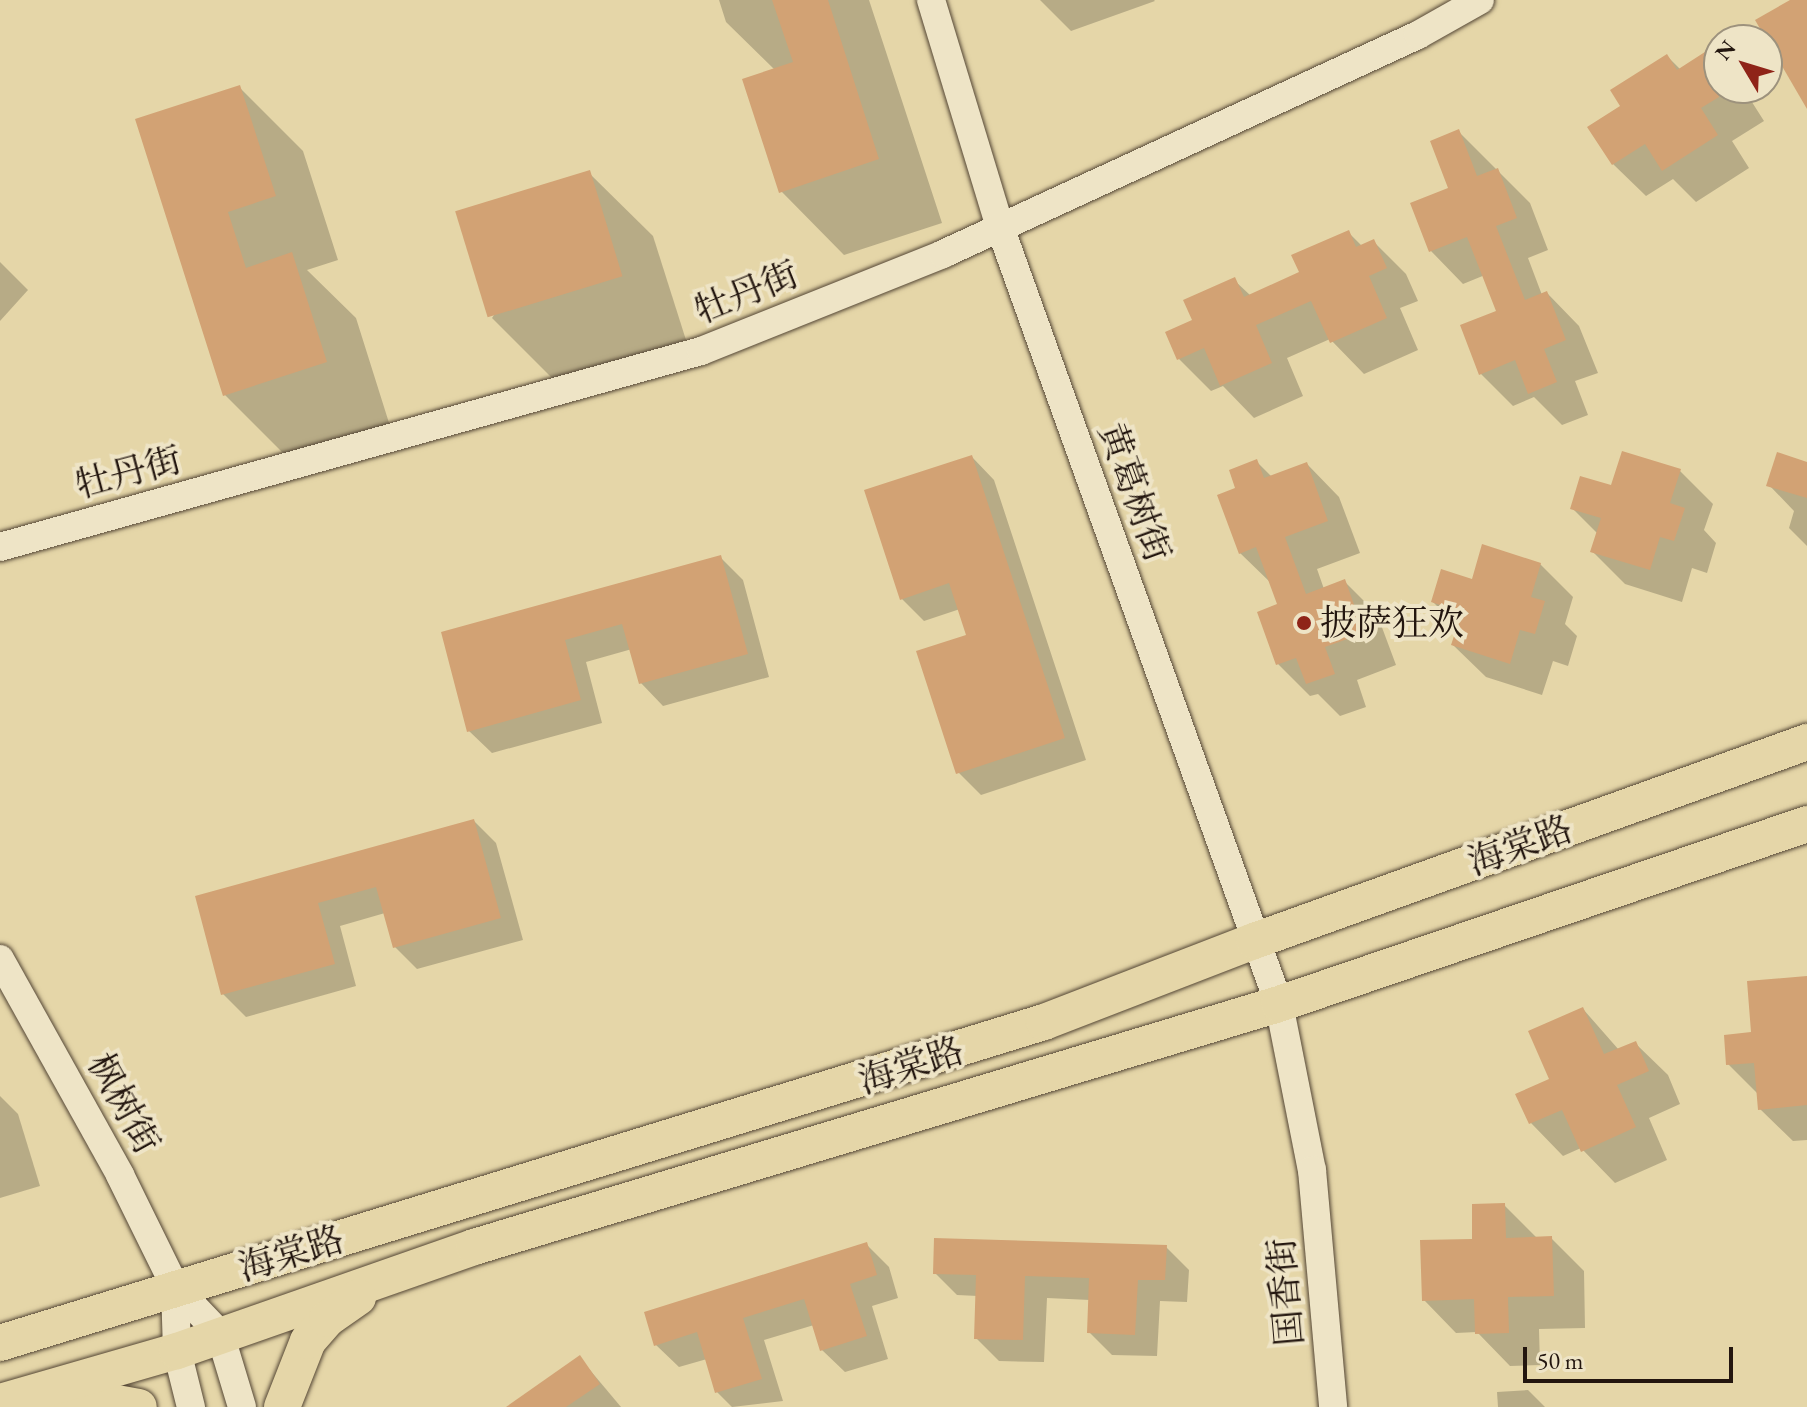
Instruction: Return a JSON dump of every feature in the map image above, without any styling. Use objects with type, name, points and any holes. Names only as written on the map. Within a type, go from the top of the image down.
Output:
[{"type":"main road","name":"海棠路","points":[[0,1343],[175,1287],[825,1094],[1044,1022],[1254,941],[1807,742]]},
{"type":"main road","name":"海棠路","points":[[0,1402],[177,1351],[394,1275],[1279,1004],[1807,824]]},
{"type":"main road","points":[[282,1407],[308,1341],[327,1319],[394,1275]]},
{"type":"main road","points":[[43,1390],[139,1407]]},
{"type":"street","name":"黄葛树街","points":[[931,0],[1000,227],[1279,1004]]},
{"type":"street","name":"牡丹街","points":[[0,547],[701,351],[1000,227],[1418,35],[1480,0]]},
{"type":"street","name":"枫树街","points":[[0,959],[120,1175],[175,1287],[220,1334],[242,1407]]},
{"type":"street","name":"国香街","points":[[1279,1004],[1312,1170],[1333,1407]]},
{"type":"street","name":"枫树街","points":[[175,1287],[177,1351],[191,1407]]},
{"type":"building","points":[[772,0],[828,0],[879,159],[779,193],[742,79],[793,62]]},
{"type":"building","points":[[1790,0],[1807,0],[1807,109],[1783,68],[1783,24],[1757,24],[1755,20]]},
{"type":"building","points":[[1703,53],[1703,104],[1708,104],[1701,108],[1718,135],[1662,171],[1645,144],[1612,165],[1587,127],[1620,106],[1610,90],[1667,54],[1677,70]]},
{"type":"building","points":[[240,85],[276,196],[228,212],[246,268],[292,252],[327,362],[223,396],[135,119]]},
{"type":"building","points":[[1459,129],[1477,176],[1498,168],[1517,218],[1496,226],[1525,300],[1547,291],[1566,340],[1544,349],[1557,382],[1528,394],[1515,360],[1479,375],[1460,325],[1496,311],[1467,237],[1429,252],[1410,203],[1448,188],[1430,141]]},
{"type":"building","points":[[590,170],[622,276],[488,317],[455,211]]},
{"type":"building","points":[[1349,230],[1356,247],[1374,239],[1387,268],[1369,276],[1387,318],[1330,343],[1311,301],[1256,325],[1272,363],[1220,386],[1204,348],[1177,360],[1165,332],[1192,320],[1183,300],[1235,277],[1244,297],[1299,272],[1291,255]]},
{"type":"building","points":[[1622,451],[1681,469],[1670,503],[1685,508],[1674,541],[1660,537],[1650,570],[1590,552],[1601,518],[1570,509],[1580,476],[1611,485]]},
{"type":"building","points":[[1777,452],[1807,462],[1807,498],[1766,486]]},
{"type":"building","points":[[972,455],[1065,738],[956,774],[916,651],[966,635],[949,583],[900,600],[864,490]]},
{"type":"building","points":[[1257,459],[1264,478],[1307,462],[1328,521],[1285,537],[1306,594],[1345,579],[1364,633],[1325,647],[1335,674],[1306,684],[1296,658],[1276,665],[1257,612],[1277,604],[1256,547],[1239,554],[1217,495],[1235,488],[1229,470]]},
{"type":"building","points":[[1482,544],[1541,563],[1531,597],[1545,601],[1535,634],[1520,630],[1510,664],[1451,645],[1462,612],[1431,602],[1441,569],[1472,579]]},
{"type":"building","points":[[721,555],[748,654],[639,684],[622,624],[565,640],[581,700],[467,732],[441,632]]},
{"type":"building","points":[[474,819],[501,918],[393,948],[376,887],[318,903],[335,964],[221,995],[195,896]]},
{"type":"building","points":[[1807,976],[1807,1105],[1758,1110],[1754,1063],[1726,1065],[1724,1035],[1751,1032],[1747,981]]},
{"type":"building","points":[[1583,1007],[1604,1054],[1636,1041],[1649,1071],[1617,1085],[1636,1127],[1581,1152],[1562,1110],[1529,1124],[1515,1094],[1549,1079],[1528,1031]]},
{"type":"building","points":[[1505,1203],[1506,1238],[1552,1236],[1554,1296],[1508,1297],[1509,1333],[1475,1334],[1474,1299],[1422,1301],[1420,1240],[1472,1239],[1472,1204]]},
{"type":"building","points":[[934,1238],[1167,1245],[1165,1280],[1138,1280],[1135,1335],[1087,1333],[1089,1278],[1025,1276],[1023,1340],[974,1339],[976,1275],[933,1274]]},
{"type":"building","points":[[867,1242],[877,1275],[850,1284],[867,1336],[820,1351],[804,1299],[743,1318],[762,1379],[715,1393],[697,1332],[654,1346],[644,1312]]},
{"type":"building","points":[[580,1355],[600,1384],[566,1407],[506,1407]]},
{"type":"place","name":"披萨狂欢","points":[[1304,623]]}]
